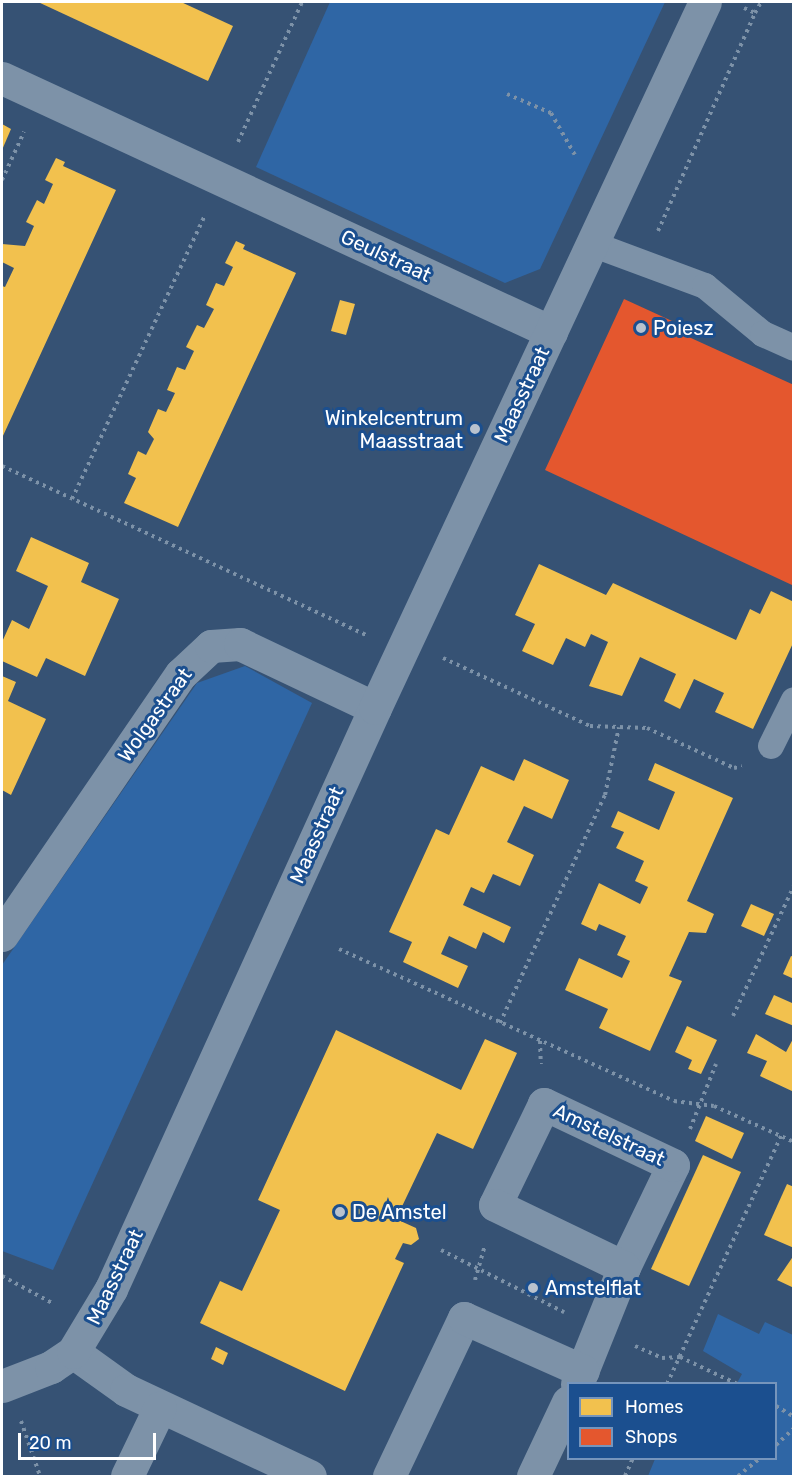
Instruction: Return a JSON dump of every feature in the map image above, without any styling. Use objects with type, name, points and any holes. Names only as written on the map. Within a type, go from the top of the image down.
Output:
[{"type":"street","name":"Maasstraat","points":[[5,1385],[51,1367],[73,1352],[111,1289],[401,651],[705,2]]},
{"type":"street","name":"Geulstraat","points":[[2,78],[551,332]]},
{"type":"street","name":"Wolgastraat","points":[[2,935],[181,674],[211,646],[240,644],[375,708]]},
{"type":"street","name":"Amstelstraat","points":[[464,1318],[580,1377],[601,1331],[624,1268],[673,1165],[544,1104],[495,1205]]},
{"type":"street","points":[[495,1205],[624,1268]]},
{"type":"street","points":[[388,1476],[464,1318]]},
{"type":"street","points":[[73,1352],[126,1390],[310,1476]]},
{"type":"street","points":[[533,1476],[567,1403]]},
{"type":"street","points":[[127,1476],[160,1407]]},
{"type":"lane","points":[[592,244],[705,286],[763,334],[794,348]]},
{"type":"lane","points":[[771,746],[794,700]]},
{"type":"path","points":[[72,499],[302,2]]},
{"type":"path","points":[[644,265],[755,13]]},
{"type":"path","points":[[507,94],[551,113],[575,154]]},
{"type":"path","points":[[2,180],[41,96]]},
{"type":"path","points":[[2,466],[401,651]]},
{"type":"path","points":[[438,655],[590,726],[647,728],[734,768],[751,763],[771,746]]},
{"type":"path","points":[[500,1023],[605,795],[620,726]]},
{"type":"path","points":[[733,1016],[794,886]]},
{"type":"path","points":[[339,949],[674,1101],[714,1106],[794,1142]]},
{"type":"path","points":[[673,1165],[716,1064]]},
{"type":"path","points":[[668,1382],[781,1136]]},
{"type":"path","points":[[464,1318],[495,1205]]},
{"type":"path","points":[[441,1250],[601,1331],[662,1358],[680,1357],[735,1382]]},
{"type":"path","points":[[2,1276],[52,1303]]},
{"type":"path","points":[[5,1385],[40,1476]]},
{"type":"path","points":[[777,1407],[794,1418]]},
{"type":"path","points":[[777,1444],[794,1428]]},
{"type":"path","points":[[625,1476],[632,1460]]},
{"type":"path","points":[[738,1476],[758,1460]]},
{"type":"shaded area","points":[[330,2],[665,2],[540,269],[505,283],[256,167]]},
{"type":"shaded area","points":[[245,666],[312,703],[53,1270],[2,1251],[2,965],[197,683]]},
{"type":"shaded area","points":[[718,1314],[759,1334],[765,1322],[793,1335],[793,1476],[648,1476],[655,1460],[777,1460],[777,1382],[738,1382],[742,1374],[703,1351]]},
{"type":"building: Homes","points":[[38,2],[181,2],[233,26],[208,81]]},
{"type":"building: Homes","points":[[2,124],[11,129],[2,150]]},
{"type":"building: Homes","points":[[56,158],[65,162],[63,166],[116,190],[2,438],[2,286],[5,287],[14,268],[2,262],[2,244],[25,246],[34,226],[26,222],[37,200],[44,204],[53,184],[45,180]]},
{"type":"building: Homes","points":[[236,241],[245,245],[243,249],[296,273],[178,527],[124,503],[136,478],[128,474],[138,451],[146,455],[154,439],[148,432],[158,409],[166,412],[175,393],[167,390],[177,367],[185,370],[194,351],[186,347],[197,325],[204,328],[214,309],[206,305],[216,283],[224,286],[233,267],[225,263]]},
{"type":"building: Homes","points":[[340,300],[355,304],[346,335],[331,331]]},
{"type":"building: Homes","points":[[31,537],[89,563],[81,582],[119,599],[85,676],[46,658],[37,677],[2,661],[2,642],[12,620],[29,629],[48,586],[16,571]]},
{"type":"building: Homes","points":[[539,564],[606,595],[613,583],[736,640],[750,609],[760,614],[771,591],[794,602],[794,641],[753,729],[715,712],[724,693],[694,679],[680,709],[664,701],[676,674],[640,657],[622,696],[589,686],[608,642],[591,634],[585,647],[566,638],[553,665],[522,651],[535,624],[515,615]]},
{"type":"building: Homes","points":[[2,676],[16,682],[8,701],[46,719],[11,795],[2,790]]},
{"type":"building: Homes","points":[[524,759],[569,780],[552,819],[524,806],[507,842],[534,855],[520,886],[493,874],[484,893],[471,887],[463,905],[511,927],[504,943],[483,932],[476,949],[449,936],[441,954],[468,966],[458,988],[403,962],[412,942],[389,932],[436,829],[449,835],[481,766],[514,781]]},
{"type":"building: Homes","points":[[655,763],[733,798],[687,901],[714,914],[706,933],[689,932],[669,976],[682,981],[650,1051],[599,1028],[608,1009],[565,990],[579,958],[622,978],[630,961],[617,955],[626,936],[599,924],[596,931],[581,924],[599,883],[640,904],[648,887],[635,881],[644,861],[616,848],[624,832],[611,827],[618,811],[659,830],[675,792],[648,780]]},
{"type":"building: Homes","points":[[751,904],[774,914],[764,936],[741,926]]},
{"type":"building: Homes","points":[[791,956],[794,957],[794,979],[783,974]]},
{"type":"building: Homes","points":[[774,995],[792,1003],[794,1026],[765,1014]]},
{"type":"building: Homes","points":[[687,1026],[717,1040],[701,1074],[688,1069],[692,1060],[675,1052]]},
{"type":"building: Homes","name":"De Amstel","points":[[336,1030],[461,1090],[485,1039],[517,1053],[473,1149],[437,1133],[396,1219],[416,1228],[419,1239],[411,1245],[403,1243],[395,1259],[404,1263],[345,1391],[200,1323],[220,1281],[242,1291],[280,1210],[258,1200]]},
{"type":"building: Homes","points":[[756,1034],[786,1052],[794,1037],[794,1092],[760,1076],[767,1061],[747,1053]]},
{"type":"building: Homes","points":[[706,1116],[744,1133],[732,1159],[695,1141]]},
{"type":"building: Homes","points":[[703,1155],[741,1172],[689,1286],[651,1269]]},
{"type":"building: Homes","points":[[787,1184],[794,1187],[794,1248],[764,1235]]},
{"type":"building: Homes","points":[[794,1255],[794,1288],[777,1280]]},
{"type":"building: Homes","points":[[216,1347],[228,1353],[223,1365],[211,1359]]},
{"type":"building: Shops","points":[[624,299],[672,321],[669,328],[794,385],[792,585],[545,470]]},
{"type":"place","name":"Poiesz","points":[[641,328]]},
{"type":"place","name":"Winkelcentrum Maasstraat","points":[[475,429]]},
{"type":"place","name":"De Amstel","points":[[340,1212]]},
{"type":"place","name":"Amstelflat","points":[[533,1288]]}]
